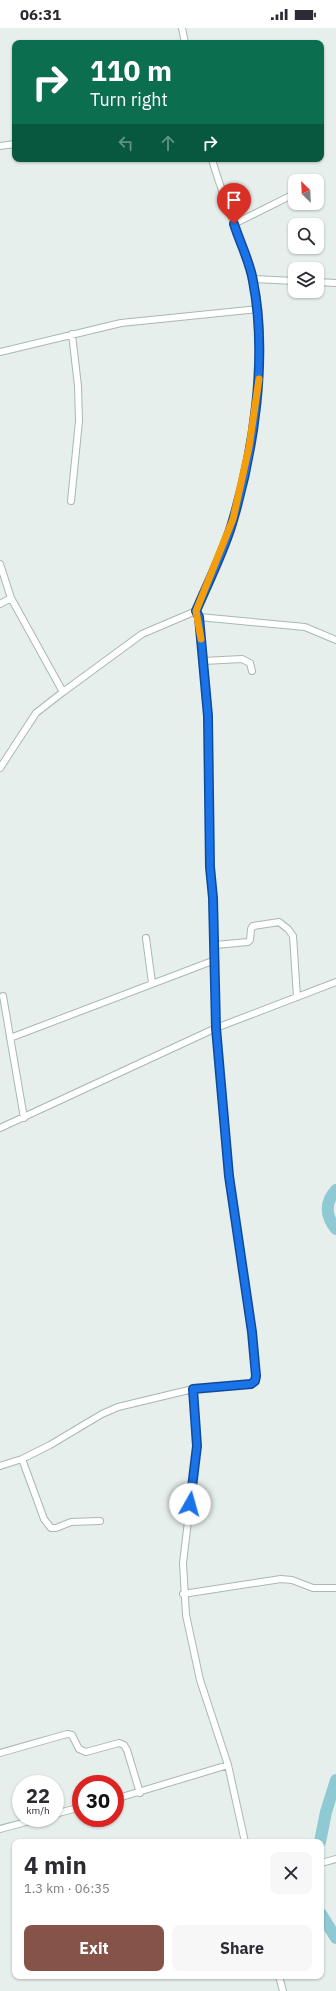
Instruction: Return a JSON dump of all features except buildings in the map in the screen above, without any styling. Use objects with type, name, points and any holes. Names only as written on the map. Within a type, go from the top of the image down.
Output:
[{"type":"street","points":[[182,28],[184,40]]},
{"type":"street","points":[[0,146],[12,144]]},
{"type":"street","points":[[0,768],[36,713],[142,634],[196,611],[231,528],[249,447],[259,378],[260,334],[253,279],[213,162]]},
{"type":"street","points":[[234,224],[288,197]]},
{"type":"street","points":[[253,279],[288,281]]},
{"type":"street","points":[[324,282],[336,283]]},
{"type":"street","points":[[0,352],[121,323],[258,309]]},
{"type":"street","points":[[70,501],[78,421],[78,386],[72,334]]},
{"type":"street","points":[[0,564],[14,601],[63,692]]},
{"type":"street","points":[[0,604],[14,601]]},
{"type":"street","points":[[0,1466],[22,1459],[50,1446],[102,1414],[118,1407],[193,1389],[251,1384],[255,1381],[256,1376],[252,1332],[229,1176],[216,1028],[215,945],[210,867],[208,716],[199,617],[196,611]]},
{"type":"street","points":[[199,617],[305,627],[336,640]]},
{"type":"street","points":[[203,661],[242,659],[250,663],[252,671]]},
{"type":"street","points":[[215,945],[248,942],[250,940],[251,929],[253,926],[279,922],[284,924],[293,936],[297,997]]},
{"type":"street","points":[[146,938],[152,983]]},
{"type":"street","points":[[10,1038],[215,960]]},
{"type":"street","points":[[0,1128],[216,1028],[336,982]]},
{"type":"street","points":[[3,996],[24,1118]]},
{"type":"street","points":[[193,1389],[197,1446],[183,1563],[183,1594],[200,1680],[228,1765],[244,1839]]},
{"type":"street","points":[[22,1459],[44,1519],[51,1528],[56,1528],[71,1522],[100,1521]]},
{"type":"street","points":[[183,1594],[281,1579],[292,1580],[313,1588],[336,1588]]},
{"type":"street","points":[[0,1753],[66,1734],[72,1735],[79,1749],[86,1752],[119,1743],[124,1746],[126,1750],[140,1793]]},
{"type":"street","points":[[124,1797],[228,1765]]},
{"type":"street","points":[[0,1829],[12,1826]]},
{"type":"street","points":[[324,1862],[336,1859]]},
{"type":"street","points":[[280,1979],[283,1991]]},
{"type":"waterway","points":[[336,1190],[328,1205],[328,1215],[336,1229]]},
{"type":"waterway","points":[[321,1839],[326,1812],[336,1780]]},
{"type":"waterway","points":[[324,1919],[336,1938]]},
{"type":"slow traffic","points":[[201,639],[199,617],[196,611],[231,528],[236,510],[249,447],[259,379]]},
{"type":"route","points":[[190,1504],[197,1446],[193,1389],[212,1386],[247,1385],[253,1383],[256,1379],[252,1332],[229,1176],[216,1028],[213,898],[210,867],[208,716],[199,617],[196,611],[231,528],[236,510],[249,447],[259,378],[260,334],[258,309],[253,279],[234,224]]}]
